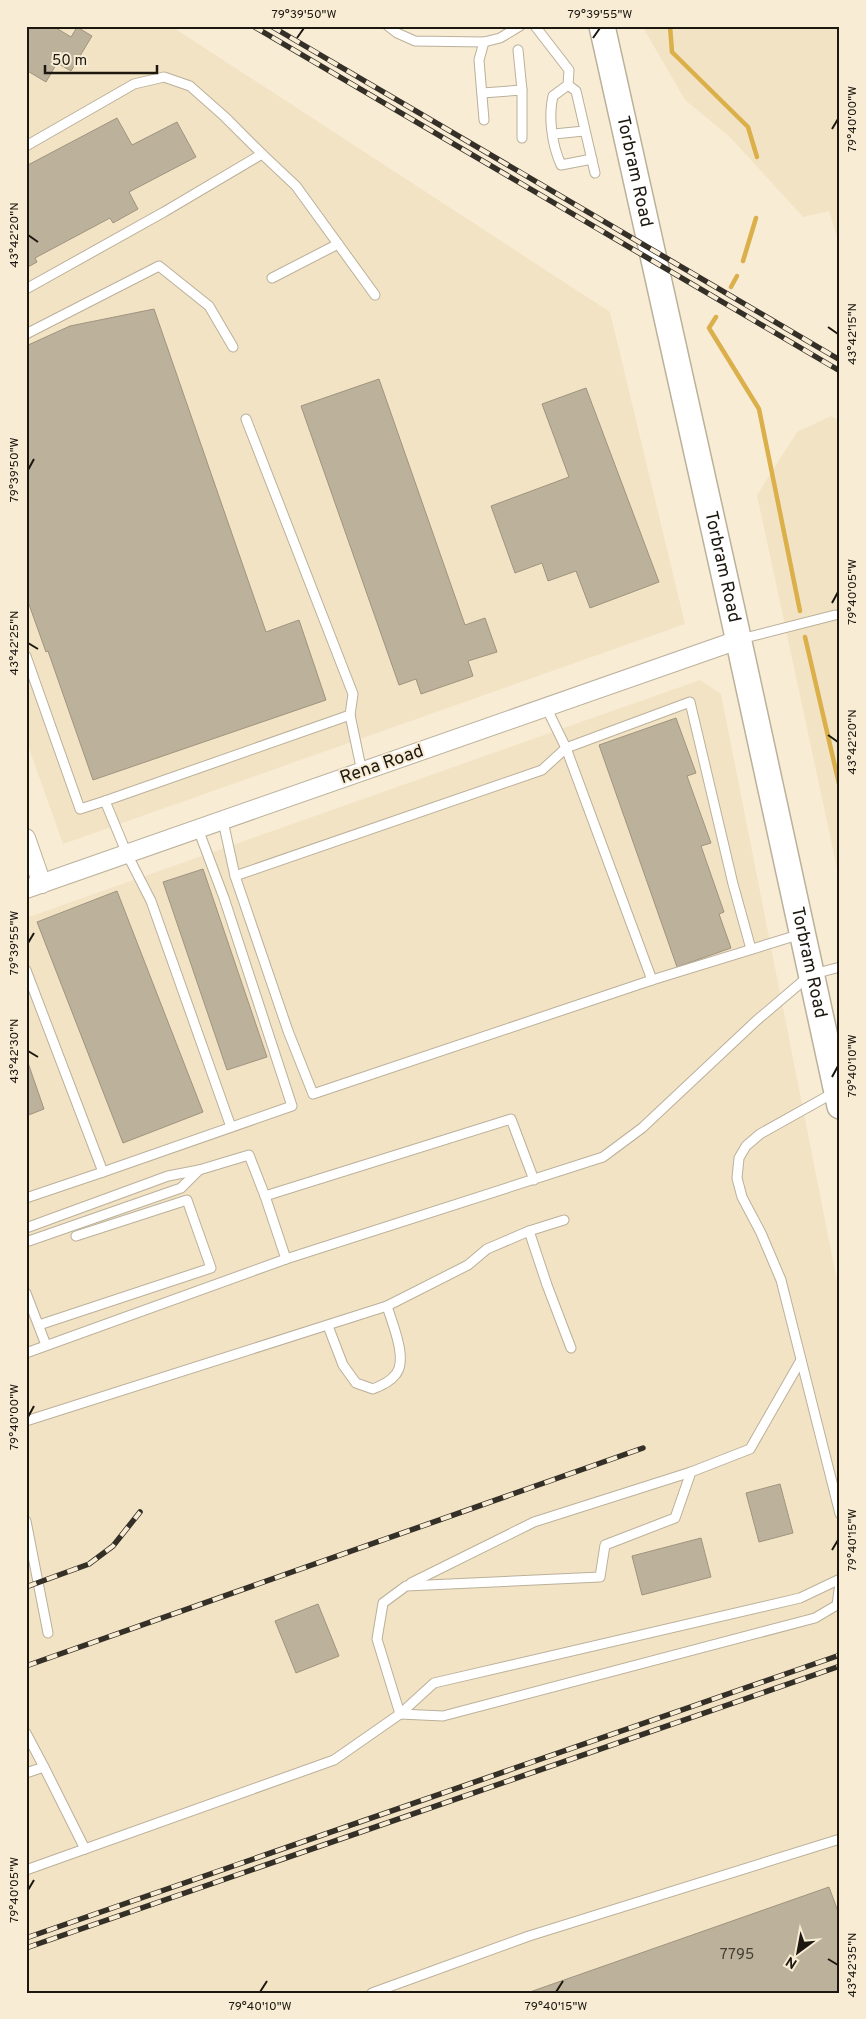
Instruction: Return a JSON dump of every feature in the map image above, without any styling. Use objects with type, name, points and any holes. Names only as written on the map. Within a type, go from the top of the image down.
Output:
[{"type":"main road","name":"Torbram Road","points":[[602,26],[810,975],[839,1096]]},
{"type":"street","name":"Rena Road","points":[[34,887],[738,640]]},
{"type":"street","points":[[26,838],[34,887]]},
{"type":"lane","points":[[388,26],[397,33],[415,41],[484,42],[500,38],[520,26]]},
{"type":"lane","points":[[535,26],[569,70],[568,85],[553,96],[550,107],[555,151],[560,165],[592,159]]},
{"type":"lane","points":[[484,42],[479,60],[484,120]]},
{"type":"lane","points":[[518,50],[522,90],[522,138]]},
{"type":"lane","points":[[26,146],[134,84],[164,77],[190,86],[296,186],[375,295]]},
{"type":"lane","points":[[568,85],[576,91],[595,173]]},
{"type":"lane","points":[[482,93],[522,90]]},
{"type":"lane","points":[[554,134],[584,131]]},
{"type":"lane","points":[[26,289],[164,212],[262,154]]},
{"type":"lane","points":[[272,278],[338,244]]},
{"type":"lane","points":[[26,334],[158,266],[209,306],[234,347]]},
{"type":"lane","points":[[246,419],[353,694],[350,715],[362,772]]},
{"type":"lane","points":[[738,640],[835,615]]},
{"type":"lane","points":[[26,656],[80,809],[350,715]]},
{"type":"lane","points":[[235,876],[542,770],[566,748],[690,702],[733,884],[751,949]]},
{"type":"lane","points":[[546,707],[566,748],[652,980]]},
{"type":"lane","points":[[104,801],[127,854],[152,901],[231,1127]]},
{"type":"lane","points":[[223,821],[235,876],[288,1031],[313,1094],[652,980],[801,934]]},
{"type":"lane","points":[[26,1198],[292,1106],[224,898],[198,830]]},
{"type":"lane","points":[[26,1353],[286,1259],[603,1157],[626,1142],[756,1021],[810,975],[840,967]]},
{"type":"lane","points":[[26,970],[103,1172]]},
{"type":"lane","points":[[839,1096],[760,1134],[746,1146],[739,1158],[737,1178],[742,1197],[781,1280],[840,1514]]},
{"type":"lane","points":[[265,1196],[511,1119],[534,1180]]},
{"type":"lane","points":[[26,1228],[168,1176],[199,1170],[249,1155],[286,1259]]},
{"type":"lane","points":[[26,1242],[181,1188],[199,1170]]},
{"type":"lane","points":[[39,1325],[211,1268],[187,1200],[76,1236]]},
{"type":"lane","points":[[26,1421],[386,1306],[468,1265],[487,1249],[529,1231],[564,1220]]},
{"type":"lane","points":[[529,1231],[571,1348]]},
{"type":"lane","points":[[26,1293],[46,1345]]},
{"type":"lane","points":[[328,1326],[343,1365],[356,1383],[373,1389],[388,1382],[398,1373],[400,1354],[386,1306]]},
{"type":"lane","points":[[400,1714],[377,1639],[383,1603],[406,1586],[534,1522],[691,1472],[750,1450],[800,1360]]},
{"type":"lane","points":[[406,1586],[600,1577],[605,1545],[675,1518],[691,1472]]},
{"type":"lane","points":[[26,1521],[48,1633]]},
{"type":"lane","points":[[400,1714],[442,1716],[815,1618],[837,1605],[840,1581]]},
{"type":"lane","points":[[26,1870],[334,1760],[400,1714],[434,1683],[800,1598],[840,1581]]},
{"type":"lane","points":[[26,1733],[84,1849]]},
{"type":"lane","points":[[26,1773],[44,1767]]},
{"type":"lane","points":[[372,1993],[529,1936],[840,1840]]},
{"type":"shaded area","points":[[26,26],[171,26],[610,312],[685,624],[63,844],[26,740]]},
{"type":"shaded area","points":[[644,26],[840,26],[840,247],[829,211],[803,217],[730,137],[685,100],[645,31]]},
{"type":"shaded area","points":[[831,416],[840,421],[840,882],[757,495],[797,432]]},
{"type":"shaded area","points":[[700,680],[721,694],[840,1296],[840,1993],[26,1993],[26,918]]},
{"type":"building","points":[[26,26],[53,26],[71,37],[77,27],[92,36],[71,71],[57,63],[46,82],[26,70]]},
{"type":"building","points":[[117,118],[132,145],[177,122],[196,157],[129,192],[138,209],[113,223],[110,218],[35,258],[37,262],[26,268],[26,166]]},
{"type":"building","points":[[154,309],[266,632],[299,620],[326,700],[93,780],[48,651],[46,652],[26,596],[26,346],[70,326]]},
{"type":"building","points":[[379,379],[465,625],[485,618],[497,652],[468,661],[473,676],[421,694],[416,679],[399,685],[301,406]]},
{"type":"building","points":[[586,388],[659,582],[590,608],[576,571],[548,581],[542,563],[515,573],[491,506],[569,477],[542,404]]},
{"type":"building","points":[[676,718],[696,773],[687,776],[711,843],[701,846],[724,912],[719,914],[731,948],[677,967],[599,745]]},
{"type":"building","points":[[203,869],[267,1057],[227,1070],[163,882]]},
{"type":"building","points":[[117,891],[203,1112],[123,1143],[37,922]]},
{"type":"building","points":[[26,1057],[44,1109],[26,1116]]},
{"type":"building","points":[[780,1484],[793,1533],[759,1542],[746,1493]]},
{"type":"building","points":[[701,1538],[711,1577],[642,1595],[632,1556]]},
{"type":"building","points":[[318,1604],[339,1656],[296,1673],[275,1621]]},
{"type":"building","points":[[829,1887],[840,1917],[840,1993],[527,1993]]},
{"type":"waterway","points":[[670,26],[672,52],[748,127],[757,157]]},
{"type":"waterway","points":[[743,261],[756,218]]},
{"type":"waterway","points":[[731,287],[737,276]]},
{"type":"waterway","points":[[716,317],[709,328],[759,409],[800,611]]},
{"type":"waterway","points":[[805,637],[840,788]]},
{"type":"railway","points":[[253,26],[840,371]]},
{"type":"railway","points":[[271,26],[840,360]]},
{"type":"railway","points":[[26,1666],[643,1448]]},
{"type":"railway","points":[[26,1587],[89,1564],[113,1546],[140,1512]]},
{"type":"railway","points":[[26,1938],[840,1655]]},
{"type":"railway","points":[[26,1948],[840,1666]]}]
